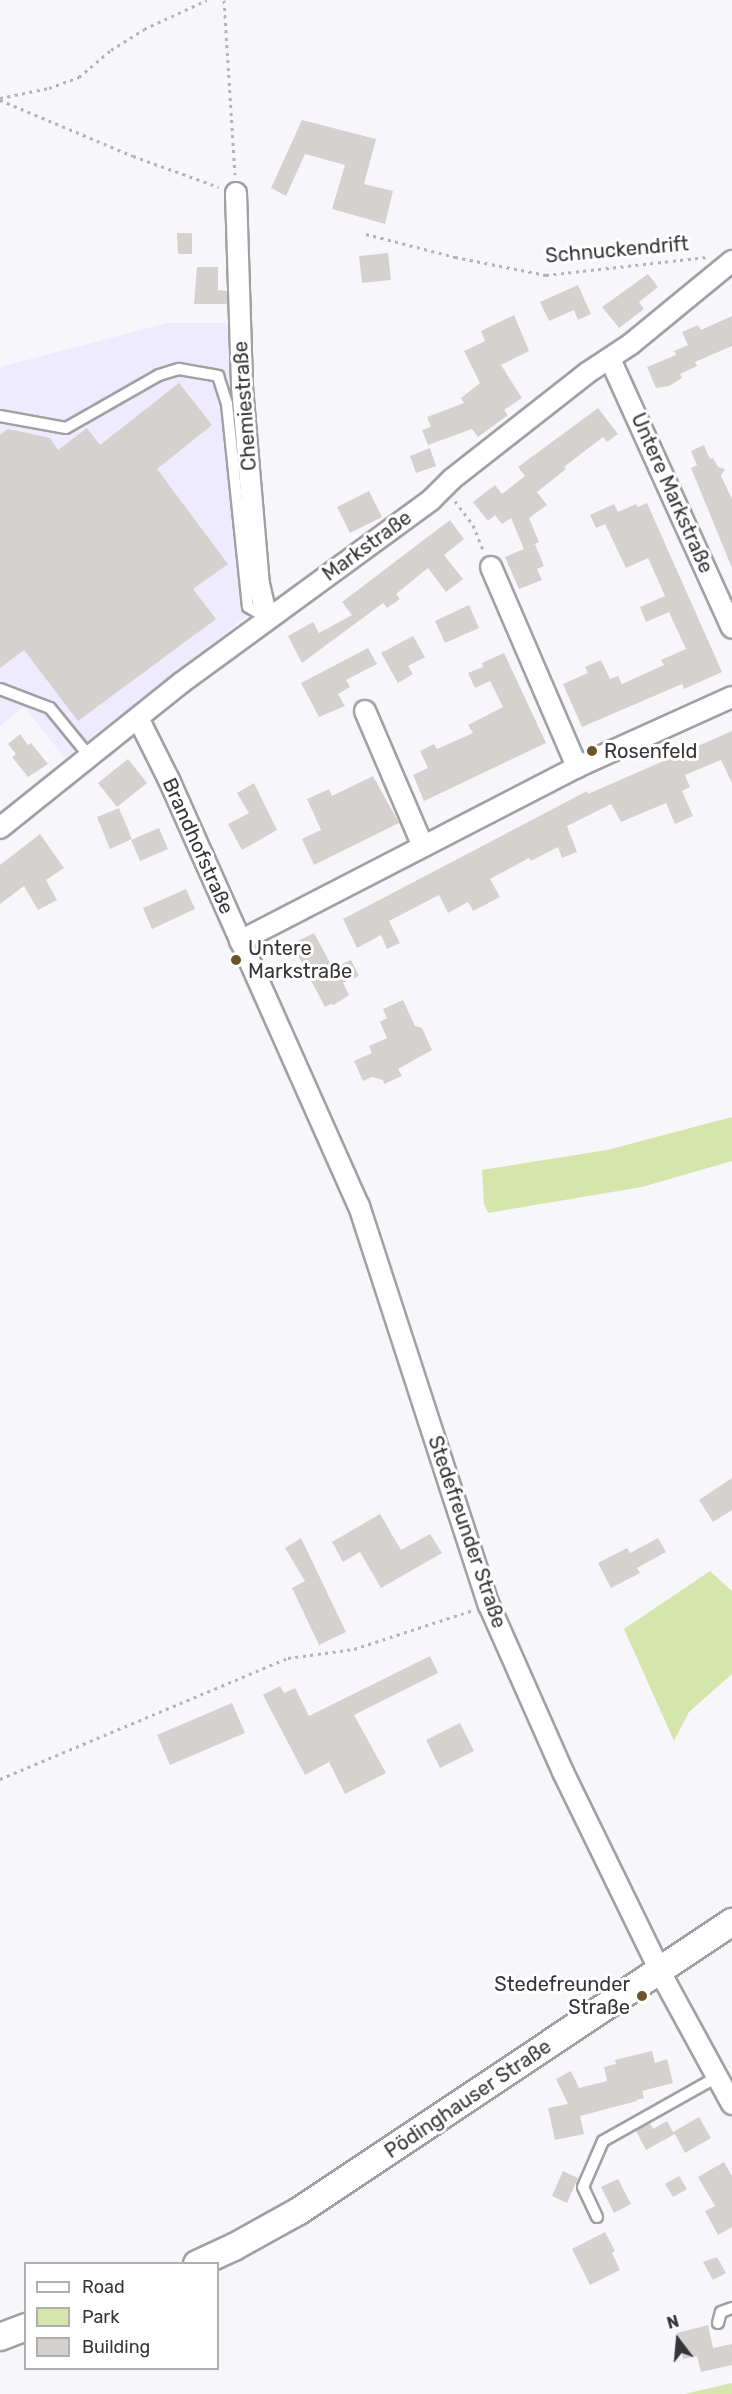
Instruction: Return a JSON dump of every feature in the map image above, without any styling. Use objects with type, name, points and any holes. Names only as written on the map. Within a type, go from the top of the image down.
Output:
[{"type":"street","name":"Chemiestraße","points":[[236,193],[242,387],[260,584],[267,618]]},
{"type":"street","name":"Markstraße","points":[[0,828],[267,618],[432,500],[444,487],[586,373],[610,359],[732,262]]},
{"type":"street","name":"Untere Markstraße","points":[[610,359],[732,628]]},
{"type":"street","points":[[491,567],[577,767]]},
{"type":"street","points":[[240,941],[577,767],[732,697]]},
{"type":"street","points":[[365,711],[423,846]]},
{"type":"street","name":"Brandhofstraße","points":[[138,718],[169,780],[359,1206]]},
{"type":"street","name":"Stedefreunder Straße","points":[[359,1206],[489,1605],[562,1772],[666,1983],[732,2104]]},
{"type":"street","name":"Pödinghauser Straße","points":[[201,2262],[234,2247],[299,2211],[732,1922]]},
{"type":"street","points":[[0,2337],[24,2328]]},
{"type":"lane","points":[[0,416],[66,428],[159,375],[179,369],[218,376],[227,404],[248,607],[267,618]]},
{"type":"lane","points":[[0,689],[50,708],[90,757]]},
{"type":"lane","points":[[597,2217],[583,2187],[603,2141],[717,2077]]},
{"type":"lane","points":[[718,2323],[721,2312],[732,2308]]},
{"type":"path","points":[[0,99],[49,88],[79,77],[111,50],[144,29],[207,0]]},
{"type":"path","points":[[0,99],[133,156],[236,193],[224,0]]},
{"type":"path","name":"Schnuckendrift","points":[[366,234],[455,257],[546,274],[712,257],[732,262]]},
{"type":"path","points":[[444,487],[473,525],[491,567]]},
{"type":"path","points":[[0,1779],[288,1658],[354,1649],[489,1605]]},
{"type":"shaded area","points":[[167,323],[233,323],[259,597],[251,613],[65,758],[24,707],[0,726],[0,367]]},
{"type":"green space","points":[[732,1117],[732,1161],[642,1187],[488,1213],[484,1204],[482,1170],[607,1150]]},
{"type":"green space","points":[[710,1571],[732,1591],[732,1674],[689,1712],[674,1741],[624,1629]]},
{"type":"green space","points":[[732,2383],[732,2394],[684,2394]]},
{"type":"building","points":[[302,120],[376,139],[364,184],[393,191],[385,224],[332,209],[345,165],[305,154],[286,196],[271,188]]},
{"type":"building","points":[[177,233],[192,233],[192,254],[178,254]]},
{"type":"building","points":[[388,253],[391,280],[362,283],[359,256]]},
{"type":"building","points":[[197,267],[218,267],[218,290],[227,291],[227,304],[194,304]]},
{"type":"building","points":[[648,274],[658,287],[639,302],[644,309],[619,328],[602,307]]},
{"type":"building","points":[[578,285],[591,314],[578,320],[574,310],[549,321],[540,302]]},
{"type":"building","points":[[514,315],[529,351],[501,365],[522,398],[504,410],[508,415],[478,437],[472,429],[428,445],[422,430],[431,427],[427,417],[464,403],[461,398],[480,383],[464,351],[485,341],[481,331]]},
{"type":"building","points":[[732,316],[732,346],[695,362],[697,366],[680,374],[682,378],[669,386],[656,388],[647,367],[676,355],[674,351],[688,345],[682,332],[698,325],[701,330]]},
{"type":"building","points":[[179,383],[212,425],[157,469],[228,564],[193,589],[216,619],[78,721],[24,650],[0,668],[0,435],[8,429],[50,438],[58,450],[87,428],[100,445]]},
{"type":"building","points":[[598,408],[618,434],[607,442],[603,437],[564,467],[566,469],[537,492],[547,505],[529,518],[539,542],[524,549],[511,518],[502,524],[495,515],[488,521],[473,502],[495,485],[502,494],[525,476],[518,467]]},
{"type":"building","points":[[704,445],[710,459],[713,458],[718,467],[725,469],[721,476],[732,499],[732,568],[691,468],[697,465],[691,451]]},
{"type":"building","points":[[430,448],[436,466],[416,473],[410,456]]},
{"type":"building","points":[[369,491],[382,517],[350,533],[337,507]]},
{"type":"building","points":[[647,503],[722,672],[684,689],[682,684],[582,727],[563,684],[588,673],[585,667],[601,660],[610,679],[618,676],[622,684],[664,665],[661,660],[686,649],[669,612],[646,622],[640,607],[665,596],[648,558],[626,568],[605,524],[596,528],[590,515],[614,504],[618,512],[636,504],[638,507]]},
{"type":"building","points":[[450,520],[464,539],[444,555],[463,579],[446,592],[428,568],[396,594],[400,599],[387,608],[383,603],[302,663],[288,636],[313,622],[319,633],[352,615],[342,602]]},
{"type":"building","points":[[535,544],[544,566],[537,569],[542,580],[519,589],[505,557]]},
{"type":"building","points":[[469,605],[479,628],[445,643],[435,621]]},
{"type":"building","points":[[413,636],[425,657],[408,666],[413,674],[398,683],[381,653]]},
{"type":"building","points":[[368,648],[377,664],[346,680],[350,687],[338,694],[345,706],[319,717],[301,683]]},
{"type":"building","points":[[504,653],[546,743],[424,801],[413,775],[428,768],[420,751],[434,744],[437,749],[473,733],[468,725],[503,707],[490,681],[475,688],[468,673],[483,667],[482,663]]},
{"type":"building","points":[[732,731],[732,783],[721,760],[685,775],[690,787],[682,791],[693,816],[675,824],[666,803],[621,822],[611,804],[567,826],[577,852],[562,858],[558,847],[531,861],[529,858],[490,879],[500,897],[473,911],[468,902],[448,913],[439,895],[389,921],[400,943],[387,949],[381,935],[357,948],[343,919],[587,791],[588,794]]},
{"type":"building","points":[[20,734],[28,745],[31,743],[48,764],[28,777],[12,757],[16,754],[8,744]]},
{"type":"building","points":[[128,759],[147,783],[117,807],[98,783]]},
{"type":"building","points":[[373,776],[399,823],[314,865],[302,839],[321,830],[307,799],[329,789],[332,796]]},
{"type":"building","points":[[254,783],[277,830],[242,850],[228,824],[249,813],[237,793]]},
{"type":"building","points":[[119,808],[132,839],[110,849],[97,817]]},
{"type":"building","points":[[159,828],[168,849],[140,861],[131,840]]},
{"type":"building","points":[[40,834],[64,868],[46,880],[57,900],[38,910],[24,886],[0,904],[0,865]]},
{"type":"building","points":[[186,889],[195,909],[152,929],[143,908]]},
{"type":"building","points":[[314,933],[333,968],[351,960],[359,976],[343,983],[349,995],[334,1005],[325,1007],[292,944]]},
{"type":"building","points":[[403,1000],[415,1026],[422,1028],[432,1050],[398,1069],[402,1076],[384,1084],[383,1080],[372,1077],[363,1081],[354,1061],[372,1053],[369,1046],[387,1038],[380,1022],[387,1018],[383,1009]]},
{"type":"building","points":[[732,1478],[732,1510],[713,1522],[699,1500]]},
{"type":"building","points":[[380,1514],[401,1550],[430,1534],[442,1553],[381,1588],[360,1552],[343,1562],[332,1542]]},
{"type":"building","points":[[301,1538],[346,1632],[319,1645],[292,1588],[305,1581],[285,1548]]},
{"type":"building","points":[[658,1538],[666,1552],[637,1568],[640,1573],[611,1588],[598,1563],[627,1548],[630,1553]]},
{"type":"building","points":[[430,1656],[438,1673],[354,1715],[386,1773],[345,1794],[329,1762],[305,1775],[263,1695],[280,1686],[284,1693],[295,1688],[309,1716]]},
{"type":"building","points":[[232,1703],[245,1733],[170,1765],[157,1735]]},
{"type":"building","points":[[460,1723],[474,1751],[440,1768],[426,1740]]},
{"type":"building","points":[[652,2051],[655,2063],[667,2059],[673,2083],[642,2091],[644,2098],[637,2101],[580,2116],[584,2134],[555,2140],[548,2108],[568,2104],[556,2079],[571,2071],[579,2088],[607,2081],[604,2067],[616,2064],[615,2060]]},
{"type":"building","points":[[699,2117],[711,2138],[685,2153],[675,2134],[646,2150],[636,2131],[650,2123],[653,2129],[667,2121],[673,2132]]},
{"type":"building","points":[[724,2162],[732,2176],[732,2227],[718,2235],[705,2211],[715,2206],[698,2177]]},
{"type":"building","points":[[563,2171],[578,2178],[567,2203],[552,2196]]},
{"type":"building","points":[[679,2176],[687,2189],[673,2197],[665,2184]]},
{"type":"building","points":[[618,2179],[631,2204],[614,2213],[601,2187]]},
{"type":"building","points":[[605,2232],[615,2251],[612,2253],[620,2270],[590,2285],[572,2249]]},
{"type":"building","points":[[717,2257],[726,2273],[713,2280],[703,2262]]},
{"type":"building","points":[[708,2325],[713,2348],[732,2344],[732,2365],[701,2372],[697,2356],[683,2359],[677,2333]]},
{"type":"place","name":"Rosenfeld","points":[[592,751]]},
{"type":"place","name":"Untere Markstraße","points":[[236,960]]},
{"type":"place","name":"Stedefreunder Straße","points":[[642,1996]]}]
